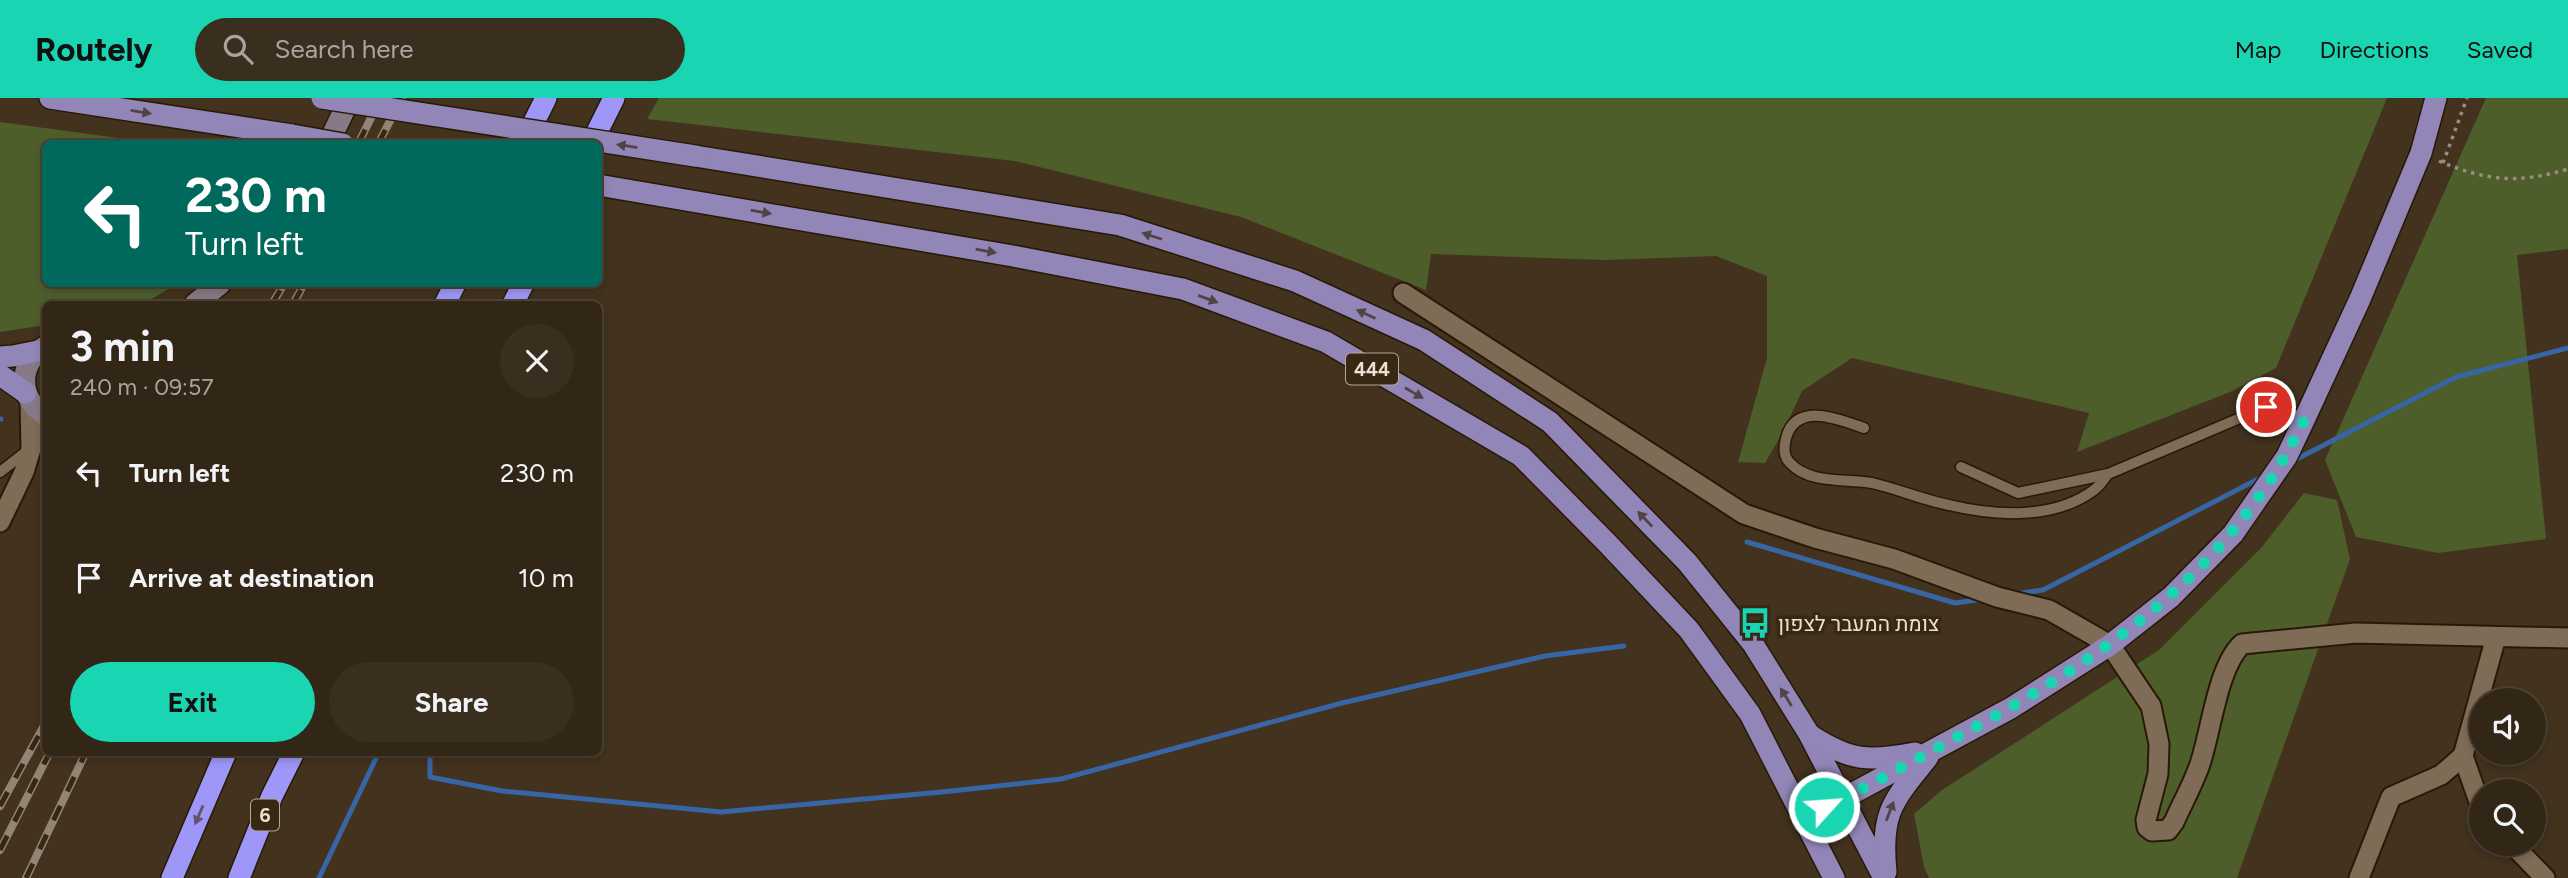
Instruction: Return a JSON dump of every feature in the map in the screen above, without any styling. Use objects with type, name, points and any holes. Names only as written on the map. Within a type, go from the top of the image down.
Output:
[{"type":"highway","points":[[525,140],[546,98]]},
{"type":"highway","points":[[594,140],[614,98]]},
{"type":"highway","points":[[172,878],[224,756]]},
{"type":"highway","name":"6","points":[[239,878],[272,796],[292,756]]},
{"type":"main road","points":[[50,98],[320,140]]},
{"type":"main road","name":"444","points":[[322,98],[592,140]]},
{"type":"main road","points":[[1804,817],[2011,708],[2110,645],[2171,597],[2233,534],[2287,456],[2305,418],[2360,299],[2421,153],[2435,98]]},
{"type":"main road","name":"444","points":[[602,142],[1120,225],[1295,281],[1424,340],[1550,422],[1688,562],[1753,644],[1809,734],[1886,878]]},
{"type":"main road","name":"444","points":[[602,186],[1000,253],[1182,289],[1326,342],[1521,456],[1608,544],[1689,630],[1750,714],[1834,878]]},
{"type":"main road","points":[[0,356],[13,356],[42,348]]},
{"type":"main road","points":[[0,375],[34,403]]},
{"type":"main road","points":[[1809,734],[1838,752],[1858,758],[1879,760],[1934,750]]},
{"type":"main road","points":[[1886,878],[1884,833],[1888,813],[1896,797],[1934,750]]},
{"type":"street","points":[[330,140],[350,98]]},
{"type":"street","points":[[199,301],[216,287]]},
{"type":"street","points":[[1403,293],[1744,514],[1815,538],[1894,559],[1997,597],[2049,610],[2110,645],[2151,706],[2160,744],[2158,774],[2146,820],[2147,827],[2152,831],[2168,830],[2174,822],[2199,766],[2218,695],[2231,659],[2242,645],[2356,633],[2568,638]]},
{"type":"street","points":[[0,522],[38,446],[34,403],[23,380],[32,355],[42,348]]},
{"type":"street","points":[[2471,779],[2463,757],[2496,636]]},
{"type":"street","points":[[2359,878],[2390,797],[2441,775],[2463,757]]},
{"type":"street","points":[[2523,856],[2544,878]]},
{"type":"lane","points":[[1961,467],[2018,493],[2108,474],[2266,407],[2305,418]]},
{"type":"lane","points":[[1864,428],[1831,416],[1811,415],[1797,421],[1788,431],[1783,448],[1789,463],[1826,480],[1855,480],[1906,491],[1947,505],[1979,510],[2025,513],[2064,506],[2095,490],[2108,474]]},
{"type":"lane","points":[[0,472],[38,446]]},
{"type":"path","points":[[2467,98],[2443,163],[2473,174],[2506,181],[2538,178],[2568,169]]},
{"type":"green space","points":[[659,98],[2387,98],[2276,368],[2230,392],[2077,452],[2089,413],[1852,358],[1802,391],[1765,463],[1738,462],[1767,358],[1767,276],[1716,256],[1605,260],[1431,254],[1426,290],[1241,217],[1015,161],[647,119]]},
{"type":"green space","points":[[2486,98],[2568,98],[2568,249],[2517,255],[2546,539],[2438,553],[2356,537],[2325,460]]},
{"type":"green space","points":[[0,122],[134,140],[42,140],[42,287],[172,287],[148,301],[42,301],[42,325],[0,332]]},
{"type":"green space","points":[[2304,493],[2337,500],[2350,559],[2237,878],[1929,878],[1924,867],[1914,814],[1942,790],[2159,650],[2261,548]]},
{"type":"waterway","points":[[2291,462],[2456,377],[2568,348]]},
{"type":"waterway","points":[[2014,594],[2043,590],[2264,476]]},
{"type":"waterway","points":[[1747,542],[1955,603],[1984,599]]},
{"type":"waterway","points":[[430,756],[430,777],[502,791],[721,812],[942,792],[1061,779],[1342,703],[1545,656],[1624,646]]},
{"type":"waterway","points":[[319,878],[377,756]]},
{"type":"railway","points":[[360,140],[381,98]]},
{"type":"railway","points":[[380,140],[402,98]]},
{"type":"railway","points":[[274,301],[282,287]]},
{"type":"railway","points":[[295,301],[302,287]]},
{"type":"railway","points":[[0,806],[42,729]]},
{"type":"railway","points":[[0,850],[48,756]]},
{"type":"railway","points":[[26,878],[84,756]]},
{"type":"place","name":"צומת המעבר לצפון","points":[[1755,623]]},
{"type":"route","points":[[1824,807],[2011,708],[2110,645],[2171,597],[2233,534],[2287,456],[2305,418],[2266,407]]}]
